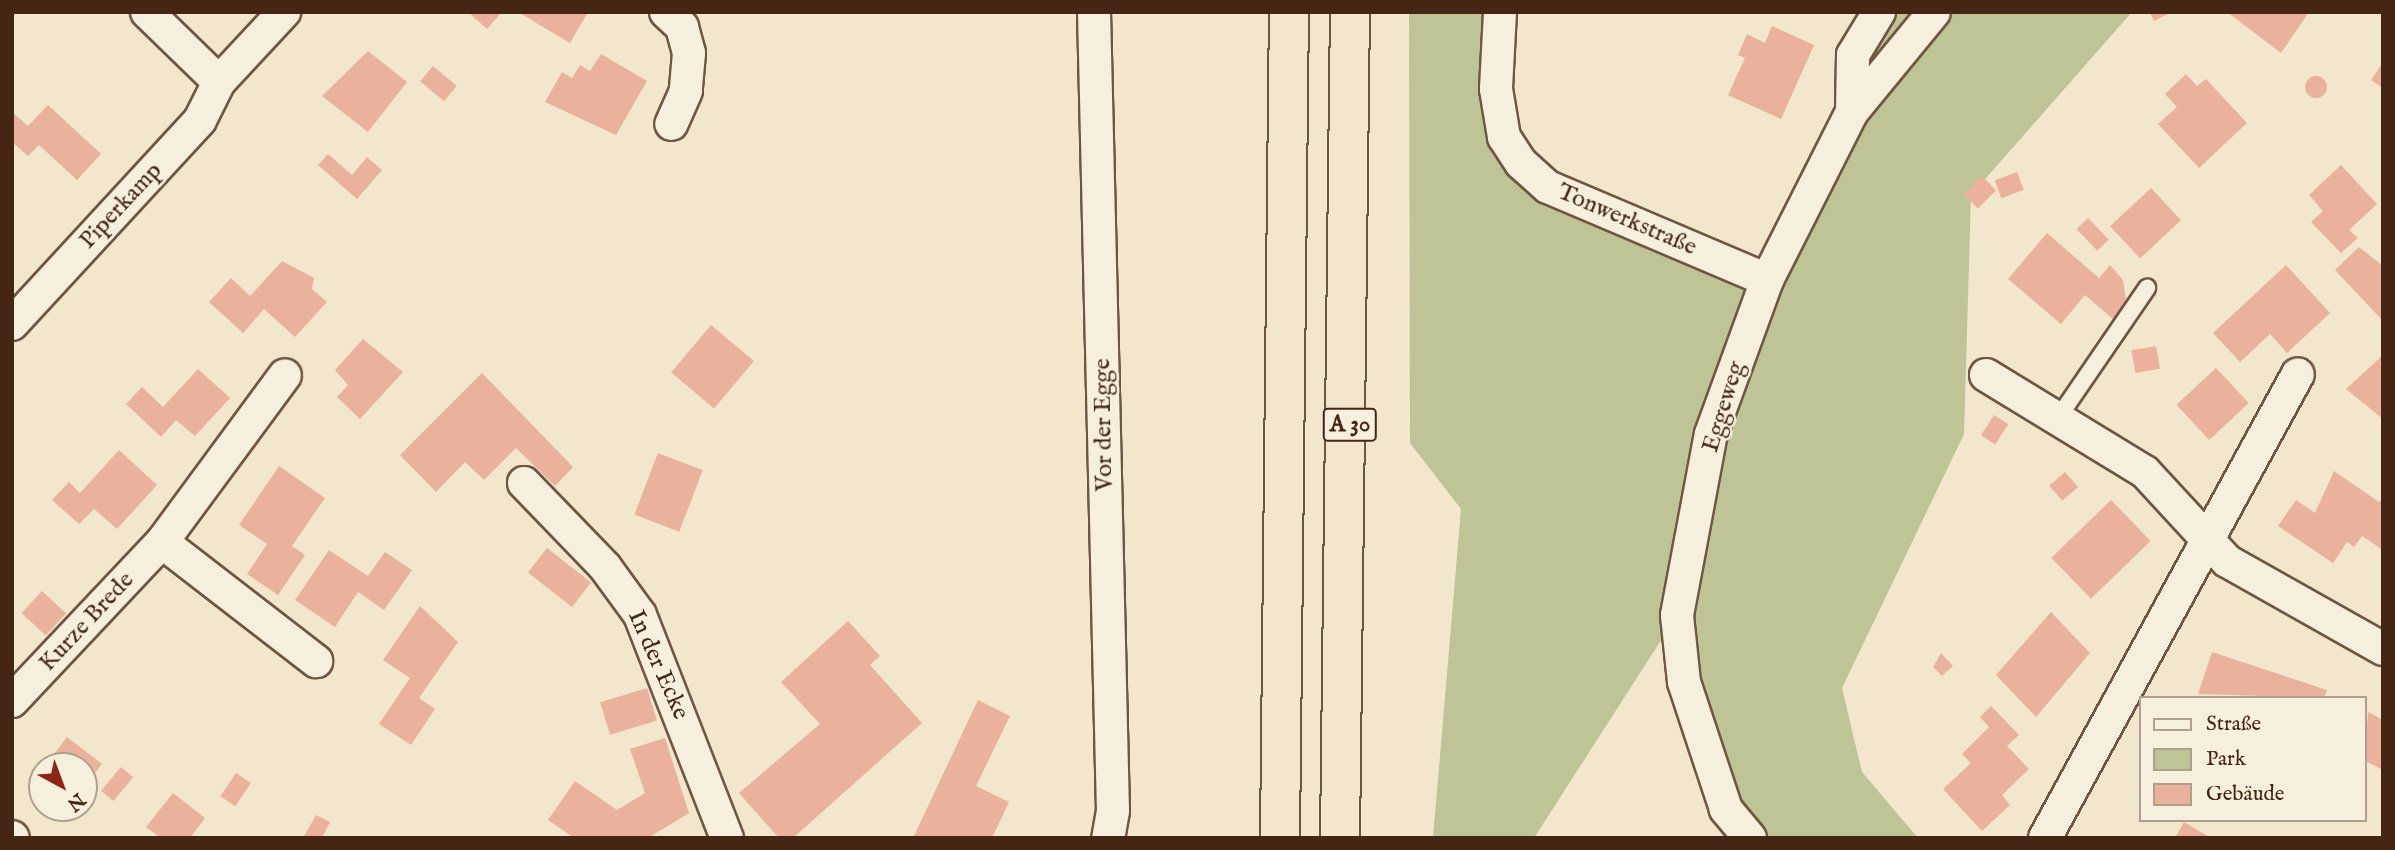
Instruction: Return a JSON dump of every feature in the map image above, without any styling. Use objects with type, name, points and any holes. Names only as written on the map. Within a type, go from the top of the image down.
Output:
[{"type":"highway","name":"A 30","points":[[1280,838],[1289,12]]},
{"type":"highway","name":"A 30","points":[[1340,838],[1350,12]]},
{"type":"street","points":[[147,12],[219,82]]},
{"type":"street","name":"Piperkamp","points":[[12,324],[200,120],[219,82],[284,12]]},
{"type":"street","points":[[666,12],[682,27],[689,53],[687,91],[671,124]]},
{"type":"street","name":"Vor der Egge","points":[[1094,12],[1113,811],[1108,838]]},
{"type":"street","name":"Tonwerkstraße","points":[[1500,12],[1496,89],[1504,137],[1521,163],[1548,187],[1767,280]]},
{"type":"street","points":[[1852,112],[1853,55],[1879,12]]},
{"type":"street","name":"Eggeweg","points":[[1750,838],[1726,809],[1684,682],[1677,615],[1711,434],[1767,280],[1852,112],[1934,12]]},
{"type":"street","points":[[2045,838],[2298,374]]},
{"type":"street","name":"Kurze Brede","points":[[12,701],[162,542],[285,375]]},
{"type":"street","points":[[1986,375],[2145,472],[2210,537],[2227,561],[2383,649]]},
{"type":"street","name":"In der Ecke","points":[[524,483],[605,566],[640,615],[727,838]]},
{"type":"street","points":[[162,542],[316,660]]},
{"type":"lane","points":[[2057,418],[2147,288]]},
{"type":"green space","points":[[1409,12],[1497,12],[1491,141],[1515,180],[1557,206],[1772,276],[1857,62],[1887,12],[2132,12],[1971,195],[1964,434],[1842,688],[1862,772],[1918,838],[1763,838],[1735,806],[1696,680],[1692,592],[1534,838],[1433,838],[1461,509],[1410,443]]},
{"type":"building","points":[[468,12],[502,12],[487,29]]},
{"type":"building","points":[[518,12],[588,12],[570,43]]},
{"type":"building","points":[[2150,12],[2172,12],[2154,21]]},
{"type":"building","points":[[2227,12],[2309,12],[2281,53]]},
{"type":"building","points":[[1772,26],[1814,45],[1781,119],[1728,95],[1745,58],[1738,55],[1747,34],[1765,43]]},
{"type":"building","points":[[368,51],[407,82],[368,132],[322,96]]},
{"type":"building","points":[[601,54],[647,81],[616,135],[545,102],[562,72],[572,78],[580,65],[590,71]]},
{"type":"building","points":[[2383,62],[2383,88],[2371,80]]},
{"type":"building","points":[[433,66],[457,86],[444,101],[420,81]]},
{"type":"building","points":[[2186,74],[2197,86],[2206,79],[2247,123],[2199,168],[2158,124],[2177,107],[2165,94]]},
{"type":"building","points":[[2316,76],[2324,79],[2327,87],[2324,95],[2316,98],[2308,95],[2305,87],[2308,79]]},
{"type":"building","points":[[48,105],[101,154],[77,180],[39,145],[28,156],[12,142],[12,112],[28,126]]},
{"type":"building","points":[[328,154],[352,175],[367,157],[382,170],[357,199],[318,165]]},
{"type":"building","points":[[2341,165],[2377,204],[2349,230],[2358,238],[2341,253],[2311,222],[2323,211],[2309,195]]},
{"type":"building","points":[[2017,172],[2024,190],[2001,198],[1995,181]]},
{"type":"building","points":[[1982,176],[1996,190],[1978,209],[1964,194]]},
{"type":"building","points":[[2151,188],[2181,220],[2140,258],[2110,226]]},
{"type":"building","points":[[2088,218],[2109,240],[2097,251],[2076,229]]},
{"type":"building","points":[[2047,233],[2099,278],[2110,265],[2123,280],[2126,300],[2114,320],[2085,295],[2061,324],[2008,279]]},
{"type":"building","points":[[2359,247],[2383,266],[2383,321],[2335,270]]},
{"type":"building","points":[[282,261],[314,278],[312,289],[327,302],[295,337],[264,309],[243,333],[209,302],[231,278],[250,296]]},
{"type":"building","points":[[2286,265],[2330,313],[2287,353],[2270,334],[2240,362],[2213,333]]},
{"type":"building","points":[[711,325],[754,361],[714,408],[671,372]]},
{"type":"building","points":[[363,339],[403,372],[360,419],[337,397],[348,385],[335,370]]},
{"type":"building","points":[[2156,346],[2160,369],[2135,373],[2131,350]]},
{"type":"building","points":[[2383,355],[2383,419],[2346,389]]},
{"type":"building","points":[[2216,368],[2249,403],[2209,440],[2177,405]]},
{"type":"building","points":[[198,369],[230,398],[195,436],[176,420],[161,437],[126,404],[142,387],[163,407]]},
{"type":"building","points":[[482,373],[573,467],[555,486],[516,448],[484,480],[465,462],[436,492],[400,455]]},
{"type":"building","points":[[1994,415],[2008,424],[1995,444],[1981,435]]},
{"type":"building","points":[[119,450],[157,485],[117,529],[94,509],[79,524],[52,500],[69,482],[80,493]]},
{"type":"building","points":[[658,453],[703,470],[679,532],[634,515]]},
{"type":"building","points":[[279,466],[325,498],[292,546],[305,555],[278,595],[247,574],[267,544],[239,525]]},
{"type":"building","points":[[2334,471],[2379,502],[2383,497],[2383,550],[2362,536],[2354,547],[2347,542],[2333,563],[2278,526],[2296,500],[2315,513]]},
{"type":"building","points":[[2065,472],[2078,487],[2062,501],[2049,486]]},
{"type":"building","points":[[2111,500],[2151,541],[2091,599],[2051,558]]},
{"type":"building","points":[[547,548],[591,582],[572,607],[528,572]]},
{"type":"building","points":[[329,550],[368,576],[385,552],[412,570],[384,610],[358,592],[335,627],[295,600]]},
{"type":"building","points":[[42,591],[66,614],[46,635],[22,613]]},
{"type":"building","points":[[420,606],[458,642],[419,698],[435,709],[411,745],[379,724],[410,678],[383,660]]},
{"type":"building","points":[[2051,612],[2090,653],[2036,717],[1996,675]]},
{"type":"building","points":[[848,621],[880,656],[870,665],[922,723],[793,838],[779,838],[739,793],[820,724],[781,682]]},
{"type":"building","points":[[2212,652],[2327,690],[2325,696],[2198,694]]},
{"type":"building","points":[[1941,653],[1953,666],[1942,676],[1933,667]]},
{"type":"building","points":[[647,688],[657,721],[610,735],[600,702]]},
{"type":"building","points":[[978,700],[1010,716],[976,786],[1009,802],[992,838],[913,838]]},
{"type":"building","points":[[1991,706],[2019,735],[2007,746],[2029,769],[2002,795],[2010,805],[1982,831],[1943,789],[1971,763],[1962,754],[1989,727],[1980,717]]},
{"type":"building","points":[[2368,712],[2383,720],[2383,770],[2367,762]]},
{"type":"building","points":[[67,737],[86,752],[56,752]]},
{"type":"building","points":[[665,738],[689,813],[648,838],[574,838],[548,820],[575,781],[617,810],[645,793],[630,749]]},
{"type":"building","points":[[121,767],[133,777],[113,801],[101,791]]},
{"type":"building","points":[[236,773],[251,783],[235,806],[220,796]]},
{"type":"building","points":[[173,793],[205,818],[190,838],[161,838],[146,827]]},
{"type":"building","points":[[316,815],[330,822],[322,838],[303,838]]},
{"type":"building","points":[[2184,822],[2211,838],[2175,838]]}]
